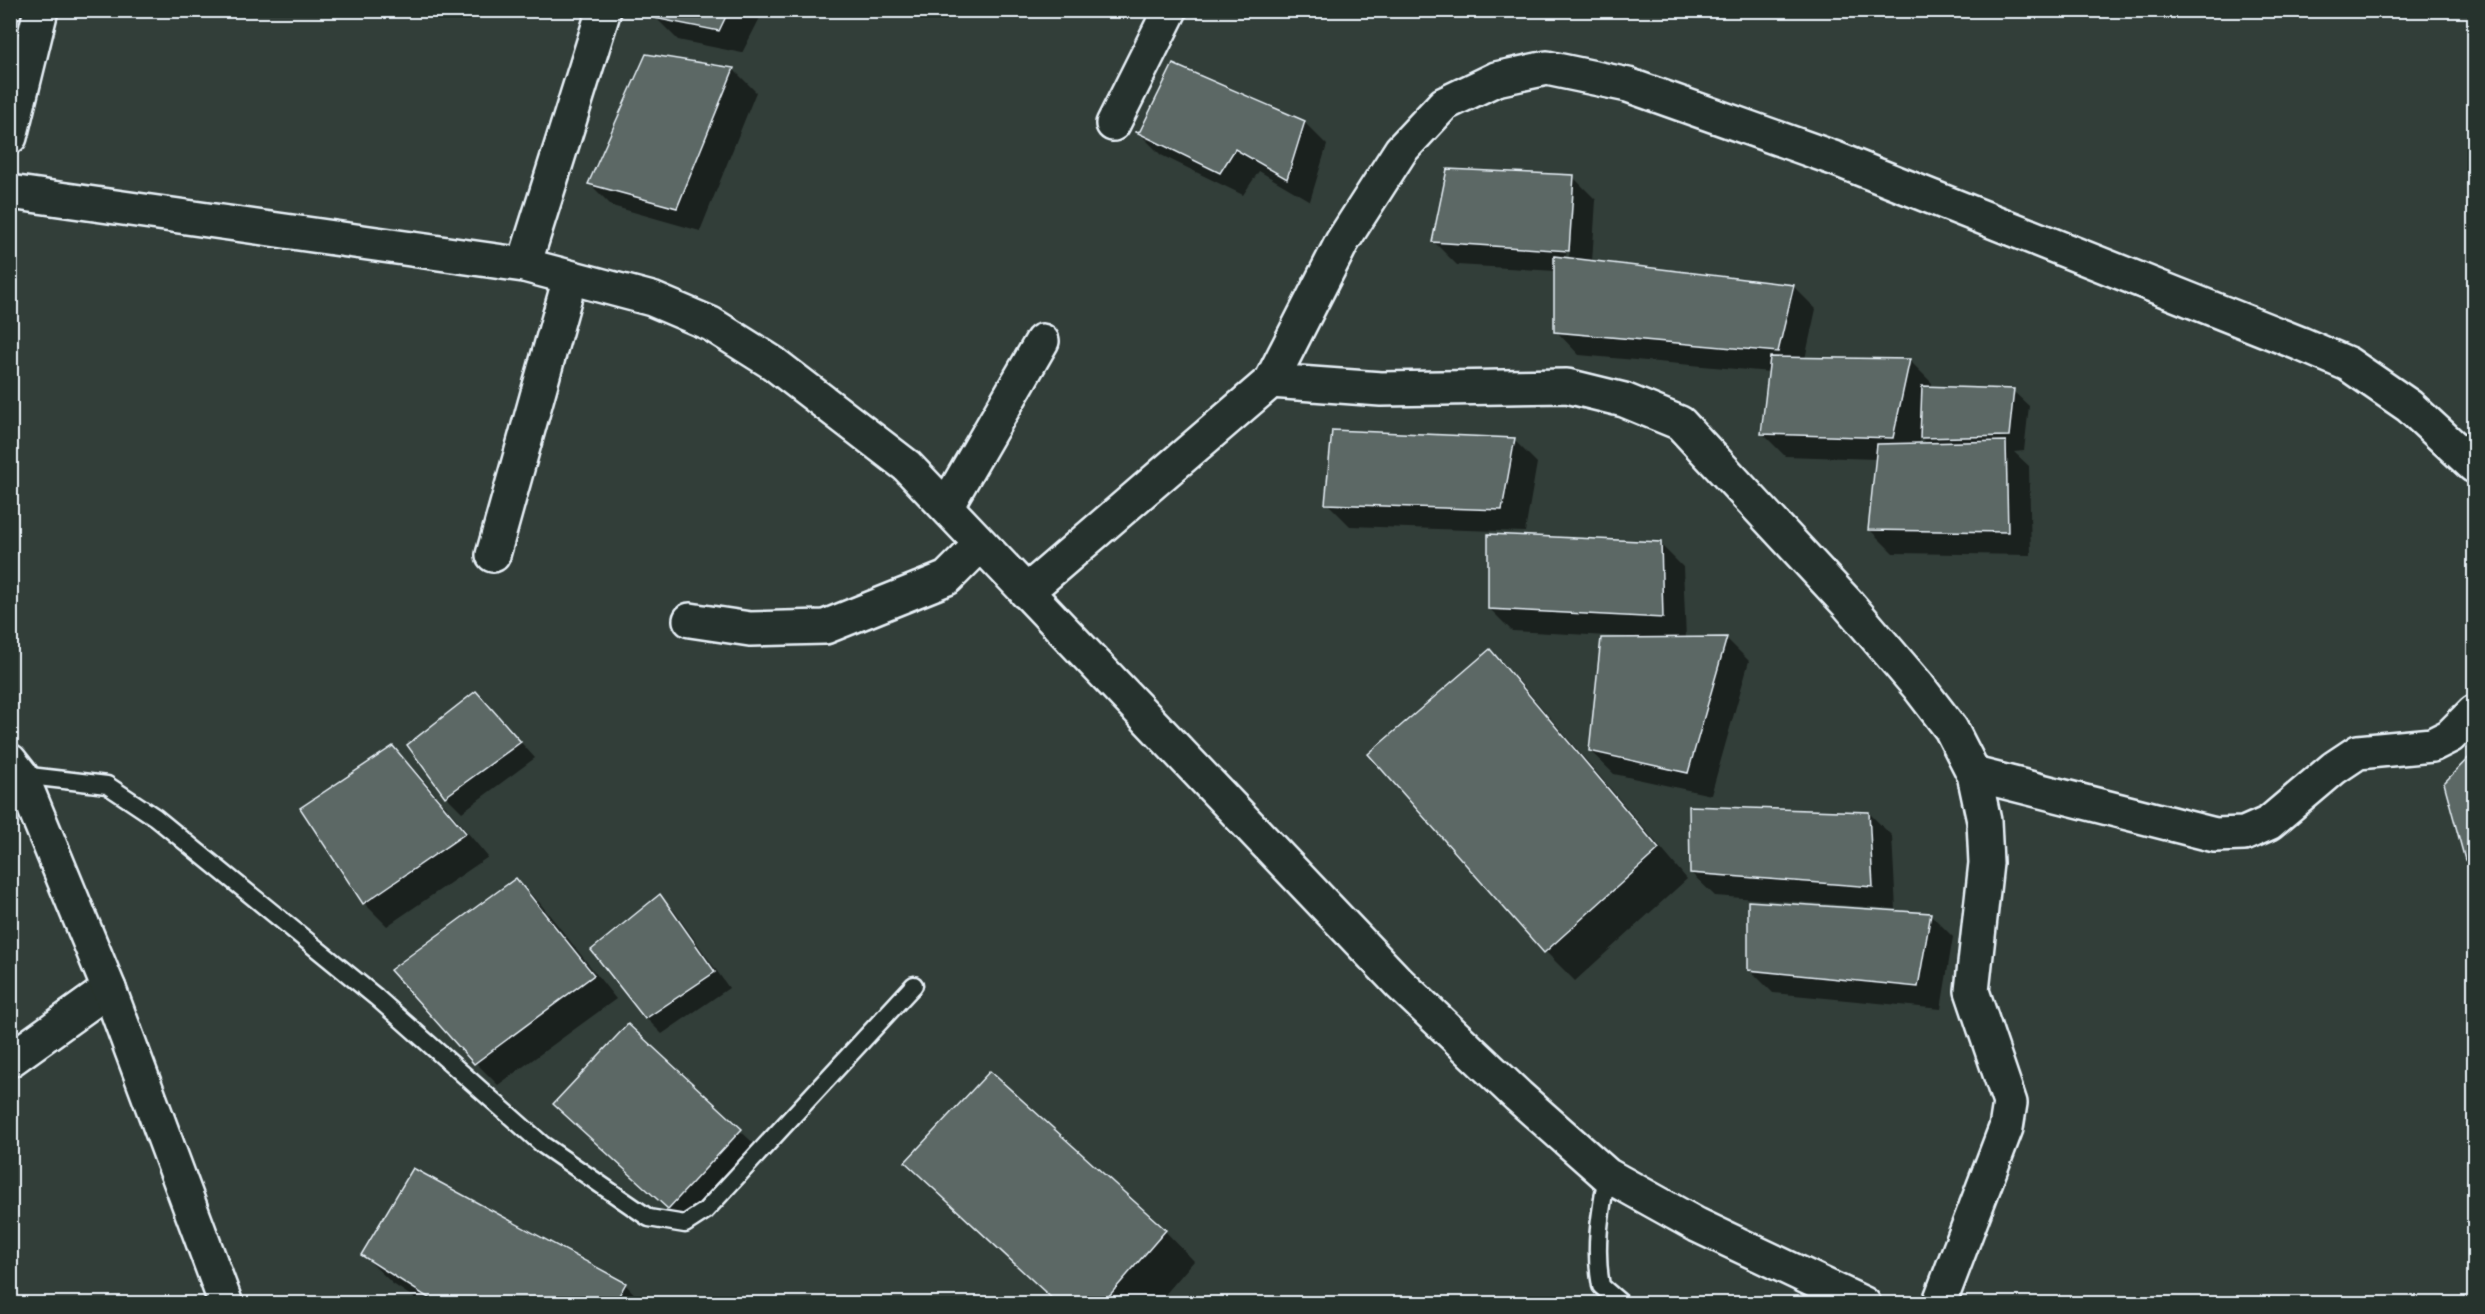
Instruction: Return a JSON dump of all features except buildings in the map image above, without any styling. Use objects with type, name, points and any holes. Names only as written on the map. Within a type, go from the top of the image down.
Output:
[{"type":"street","points":[[10,137],[42,10]]},
{"type":"street","points":[[524,265],[604,10]]},
{"type":"street","points":[[1113,124],[1170,10]]},
{"type":"street","points":[[1026,592],[1271,381],[1341,242],[1401,150],[1444,104],[1496,79],[1547,68],[1628,85],[1836,159],[2348,364],[2409,406],[2475,466]]},
{"type":"street","points":[[10,192],[524,265],[652,299],[711,324],[773,363],[907,466],[1399,983],[1518,1096],[1607,1175],[1697,1225],[1864,1304]]},
{"type":"street","points":[[493,555],[570,278]]},
{"type":"street","points":[[946,507],[1042,341]]},
{"type":"street","points":[[1271,381],[1382,389],[1567,386],[1624,400],[1680,423],[1847,603],[1918,686],[1951,729],[1974,774],[1984,821],[1986,864],[1972,991],[2010,1103],[2006,1128],[1939,1304]]},
{"type":"street","points":[[690,620],[750,629],[825,627],[947,578],[981,544]]},
{"type":"street","points":[[1974,774],[2215,836],[2244,834],[2269,823],[2334,768],[2358,752],[2432,745],[2450,736],[2475,712]]},
{"type":"street","points":[[16,768],[109,989],[226,1304]]},
{"type":"street","points":[[10,1060],[109,989]]},
{"type":"lane","points":[[16,768],[107,785],[155,817],[376,997],[543,1145],[649,1218],[685,1224],[705,1211],[914,985]]},
{"type":"lane","points":[[1607,1175],[1599,1217],[1596,1257],[1601,1286],[1622,1304]]}]
